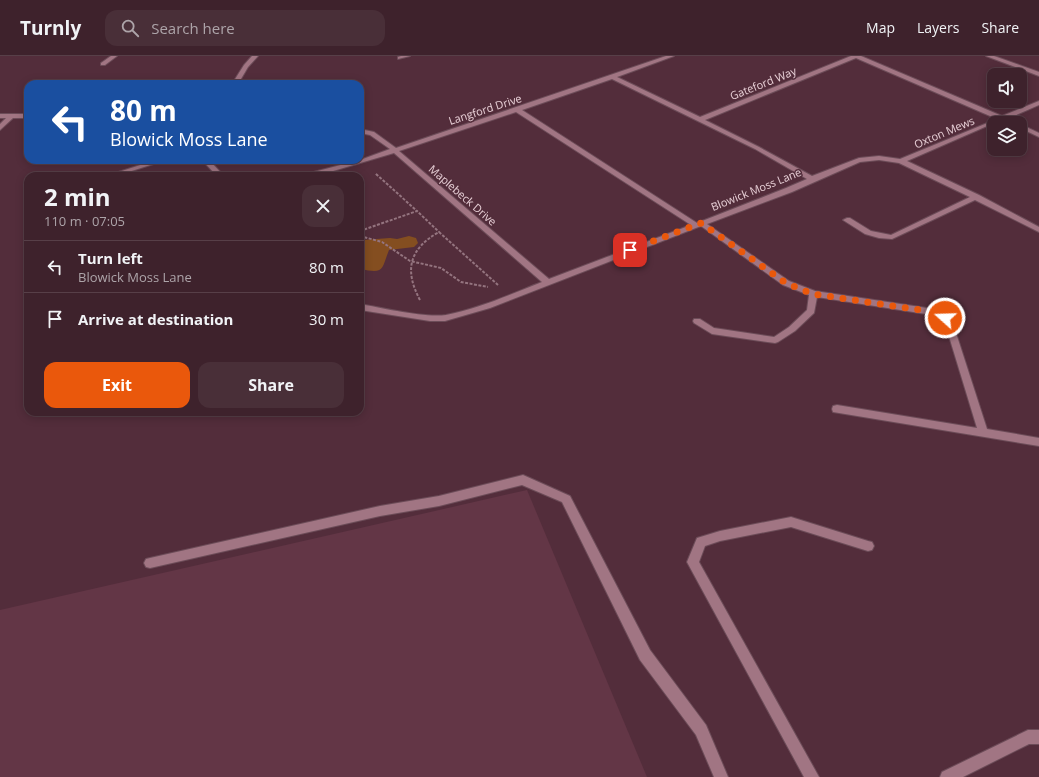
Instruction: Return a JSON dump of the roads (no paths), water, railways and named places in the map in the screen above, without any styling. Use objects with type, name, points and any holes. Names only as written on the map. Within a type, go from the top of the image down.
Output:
[{"type":"street","points":[[103,64],[114,56]]},
{"type":"street","points":[[237,80],[246,66],[255,56]]},
{"type":"street","points":[[400,58],[407,56]]},
{"type":"street","name":"Langford Drive","points":[[364,161],[518,110],[671,56]]},
{"type":"street","points":[[856,56],[997,116]]},
{"type":"street","name":"Gateford Way","points":[[699,120],[856,56]]},
{"type":"street","points":[[989,56],[1039,74]]},
{"type":"street","points":[[613,77],[757,148],[812,179]]},
{"type":"street","name":"Oxton Mews","points":[[1007,116],[1039,102]]},
{"type":"street","points":[[518,110],[698,224],[786,283],[813,294],[927,311],[945,318],[952,333],[983,432]]},
{"type":"street","points":[[0,116],[24,116]]},
{"type":"street","points":[[0,128],[11,116]]},
{"type":"street","name":"Oxton Mews","points":[[901,161],[987,124]]},
{"type":"street","points":[[1027,129],[1039,135]]},
{"type":"street","name":"Maplebeck Drive","points":[[364,132],[372,134],[394,150],[548,283]]},
{"type":"street","name":"Blowick Moss Lane","points":[[364,308],[430,318],[445,318],[487,306],[789,190],[859,160],[878,158],[901,161],[976,197],[1039,230]]},
{"type":"street","points":[[123,172],[150,164]]},
{"type":"street","points":[[210,164],[216,172]]},
{"type":"street","name":"Langford Drive","points":[[323,172],[353,164]]},
{"type":"street","points":[[847,220],[864,231],[878,237],[892,237],[976,197]]},
{"type":"street","points":[[697,321],[712,331],[775,340],[792,329],[811,312],[813,294]]},
{"type":"street","points":[[837,409],[1039,442]]},
{"type":"street","points":[[150,563],[380,511],[439,501],[523,480],[566,499],[592,553],[645,655],[701,730],[720,777]]},
{"type":"street","points":[[812,777],[693,562],[701,542],[720,536],[791,522],[868,546]]},
{"type":"street","points":[[947,777],[1028,737],[1039,737]]}]
